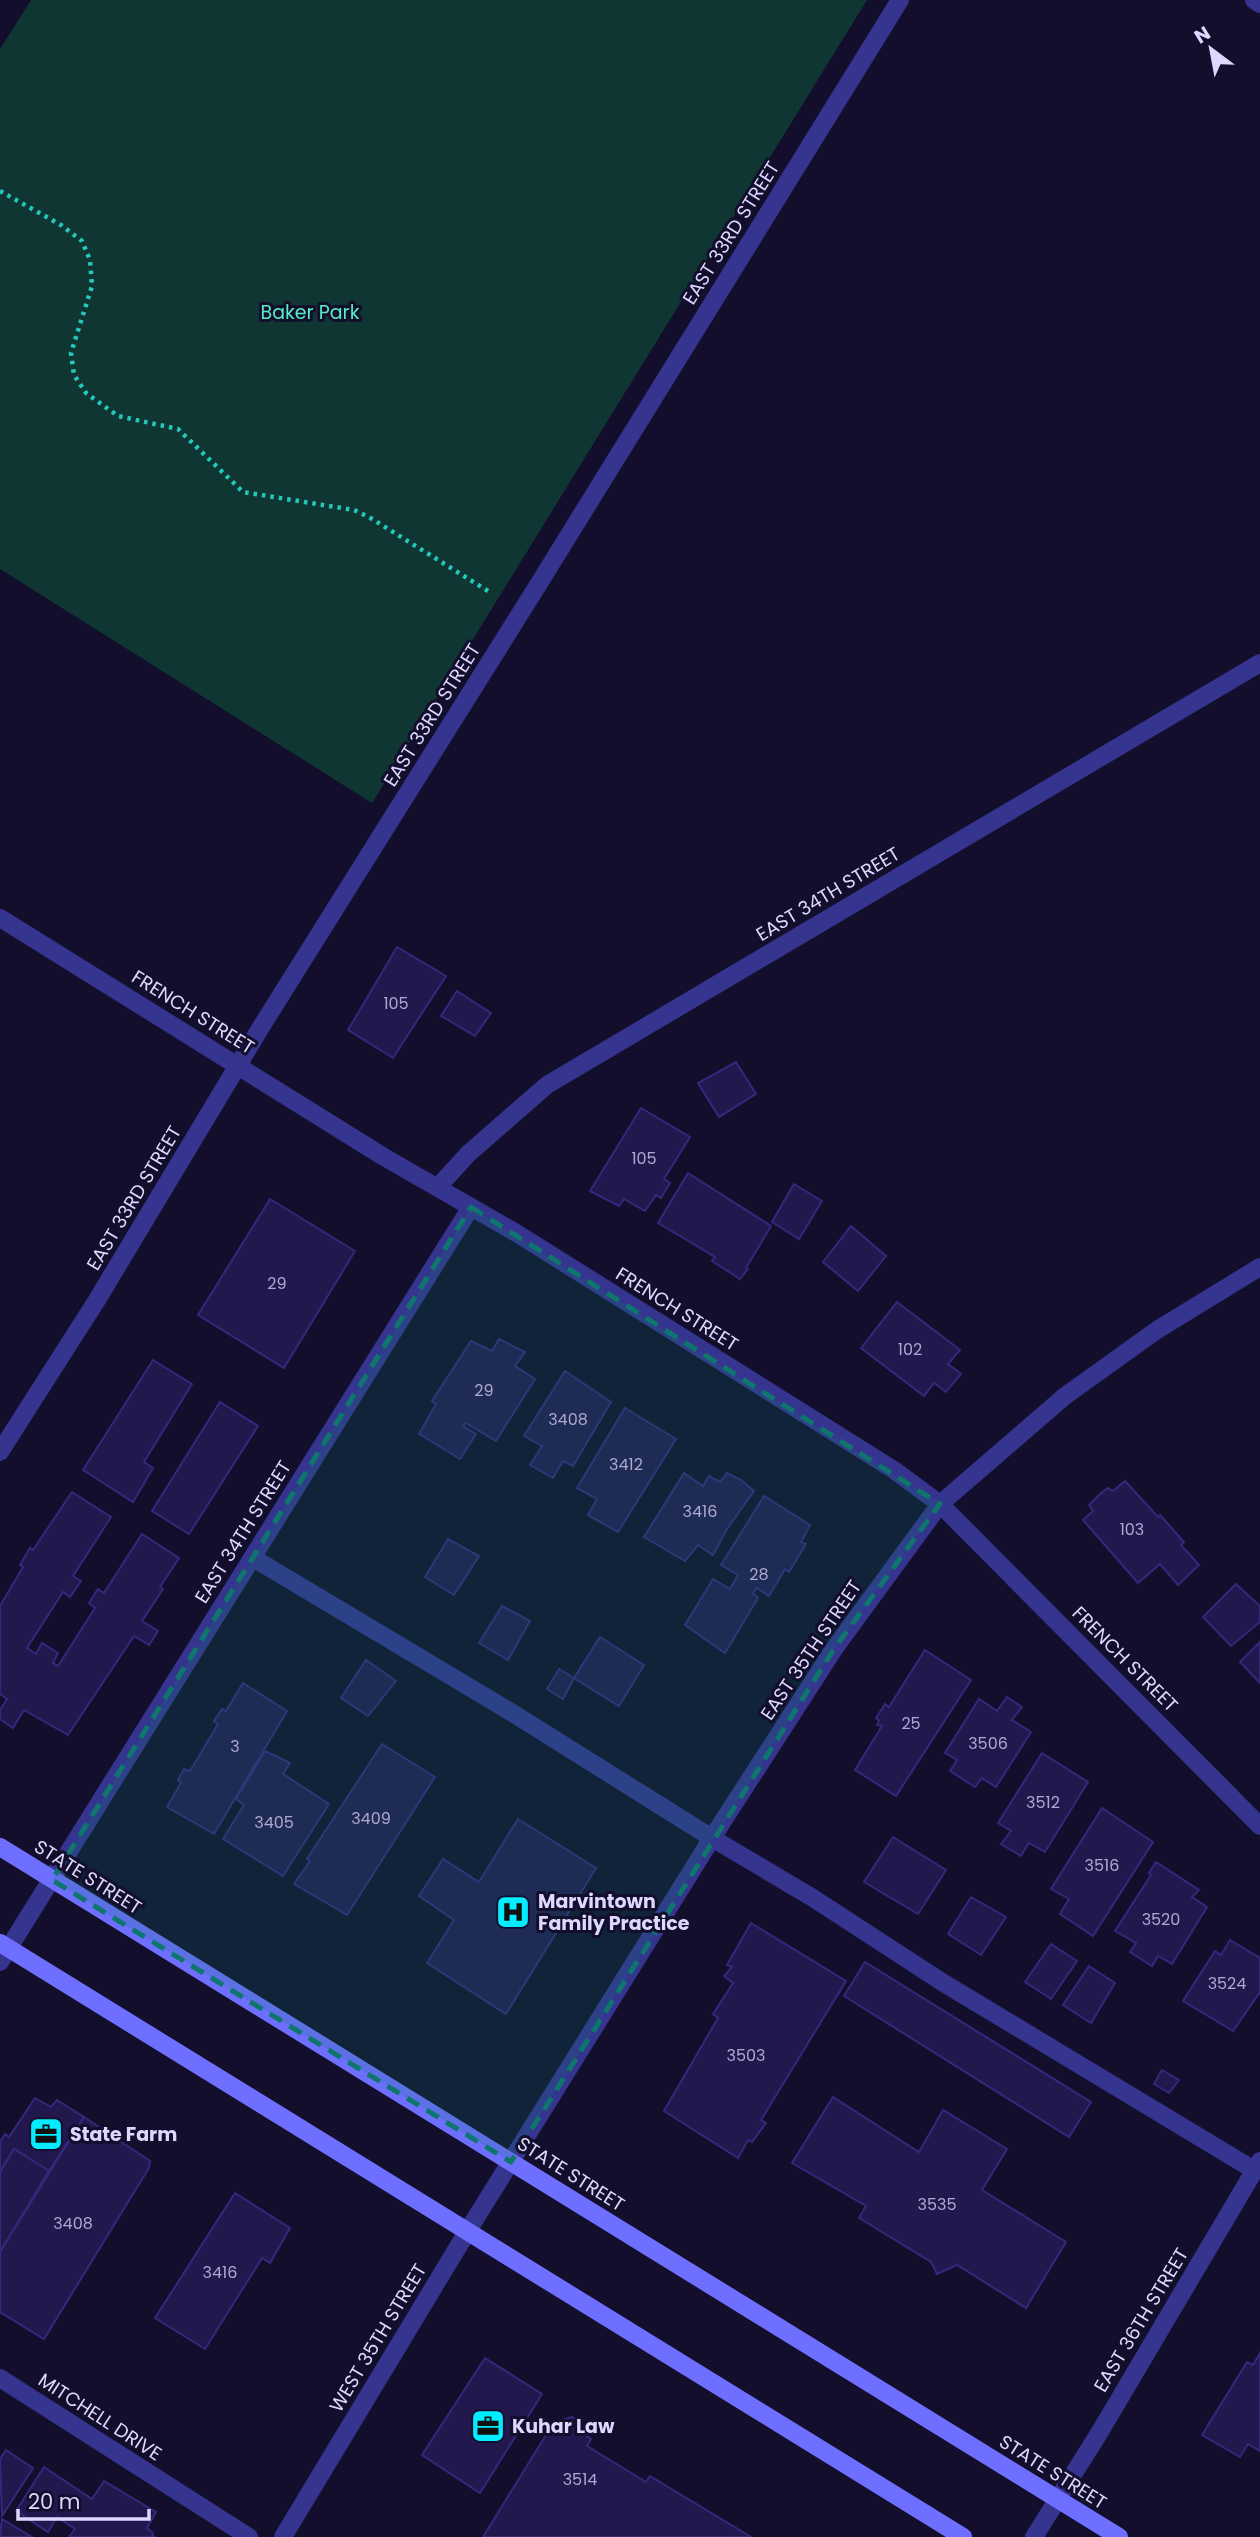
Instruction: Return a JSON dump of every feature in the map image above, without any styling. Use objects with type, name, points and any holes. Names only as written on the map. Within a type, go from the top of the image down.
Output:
[{"type":"street","name":"EAST 33RD STREET","points":[[0,1452],[97,1300],[238,1064],[900,0]]},
{"type":"street","points":[[1254,0],[1260,4]]},
{"type":"street","name":"EAST 34TH STREET","points":[[438,1187],[468,1154],[547,1085],[1260,663]]},
{"type":"street","name":"FRENCH STREET","points":[[0,918],[894,1470],[940,1504],[1260,1826]]},
{"type":"street","name":"EAST 34TH STREET","points":[[3,1951],[52,1880],[471,1207]]},
{"type":"street","name":"EAST 35TH STREET","points":[[511,2162],[712,1838],[834,1649],[940,1504],[1065,1396],[1157,1330],[1260,1267]]},
{"type":"street","points":[[253,1558],[813,1898],[943,1982],[1257,2165]]},
{"type":"street","name":"STATE STREET","points":[[0,1847],[1119,2537]]},
{"type":"street","points":[[3,1951],[467,2232],[962,2537]]},
{"type":"street","name":"WEST 35TH STREET","points":[[283,2537],[511,2162]]},
{"type":"street","name":"EAST 36TH STREET","points":[[1034,2537],[1257,2165]]},
{"type":"street","name":"MITCHELL DRIVE","points":[[0,2378],[249,2537]]},
{"type":"path","points":[[0,191],[61,225],[82,241],[90,260],[92,286],[71,353],[74,376],[86,393],[118,416],[178,429],[243,492],[354,510],[488,591]]},
{"type":"highlighted area","points":[[471,1207],[940,1504],[834,1649],[511,2162],[52,1880]]},
{"type":"green space","name":"Baker Park","points":[[31,0],[867,0],[372,803],[0,569],[0,49]]},
{"type":"building","points":[[397,947],[446,976],[393,1058],[348,1030]]},
{"type":"building","points":[[457,991],[491,1013],[475,1036],[441,1016]]},
{"type":"building","points":[[736,1062],[756,1094],[719,1117],[698,1083]]},
{"type":"building","points":[[641,1108],[690,1137],[664,1179],[670,1183],[661,1198],[656,1195],[645,1211],[624,1199],[619,1206],[590,1191]]},
{"type":"building","points":[[688,1173],[771,1226],[740,1279],[712,1261],[715,1257],[658,1223]]},
{"type":"building","points":[[794,1184],[822,1201],[799,1239],[772,1222]]},
{"type":"building","points":[[270,1199],[355,1251],[284,1368],[198,1315]]},
{"type":"building","points":[[851,1226],[886,1256],[858,1291],[823,1262]]},
{"type":"building","points":[[897,1302],[960,1350],[948,1364],[961,1374],[946,1392],[934,1383],[924,1396],[861,1348]]},
{"type":"building","points":[[499,1339],[525,1352],[515,1366],[535,1379],[496,1441],[466,1423],[463,1426],[476,1434],[460,1459],[419,1434],[436,1404],[432,1401],[471,1341],[492,1351]]},
{"type":"building","points":[[153,1360],[192,1384],[144,1462],[153,1468],[133,1502],[83,1470]]},
{"type":"building","points":[[565,1371],[611,1402],[573,1466],[563,1461],[553,1478],[530,1465],[542,1446],[524,1436]]},
{"type":"building","points":[[220,1402],[258,1426],[189,1534],[152,1511]]},
{"type":"building","points":[[625,1408],[676,1439],[618,1532],[588,1515],[597,1499],[577,1488]]},
{"type":"building","points":[[684,1473],[703,1486],[709,1476],[720,1482],[727,1473],[754,1491],[727,1529],[713,1555],[698,1545],[685,1561],[644,1537]]},
{"type":"building","points":[[1125,1481],[1184,1542],[1181,1545],[1199,1565],[1178,1585],[1160,1564],[1138,1583],[1083,1520],[1093,1511],[1089,1505],[1100,1494],[1108,1488],[1113,1491]]},
{"type":"building","points":[[72,1492],[111,1517],[73,1576],[81,1581],[70,1597],[63,1592],[27,1648],[36,1654],[42,1643],[58,1653],[53,1663],[58,1666],[95,1608],[89,1603],[98,1589],[104,1593],[142,1534],[179,1558],[142,1621],[158,1631],[149,1645],[134,1636],[68,1735],[24,1710],[13,1728],[0,1719],[0,1710],[7,1699],[0,1694],[0,1606],[23,1567],[20,1565],[30,1548],[33,1550]]},
{"type":"building","points":[[764,1496],[810,1525],[801,1542],[806,1544],[789,1572],[785,1569],[769,1596],[757,1588],[753,1593],[758,1598],[725,1653],[685,1625],[713,1579],[730,1589],[738,1575],[721,1565]]},
{"type":"building","points":[[448,1539],[479,1556],[454,1595],[425,1577]]},
{"type":"building","points":[[1236,1584],[1260,1606],[1260,1622],[1231,1646],[1203,1617]]},
{"type":"building","points":[[502,1606],[530,1621],[508,1660],[479,1643]]},
{"type":"building","points":[[600,1637],[644,1665],[619,1706],[574,1678]]},
{"type":"building","points":[[1260,1642],[1260,1683],[1240,1662]]},
{"type":"building","points":[[925,1650],[971,1680],[896,1796],[855,1770],[882,1726],[877,1725],[879,1721],[876,1718],[885,1704],[889,1707]]},
{"type":"building","points":[[366,1660],[396,1681],[368,1716],[341,1698]]},
{"type":"building","points":[[559,1669],[574,1678],[563,1699],[547,1689]]},
{"type":"building","points":[[243,1683],[287,1711],[214,1834],[167,1807],[181,1783],[178,1780],[184,1769],[190,1771],[218,1724],[214,1721],[222,1709],[226,1711]]},
{"type":"building","points":[[1007,1697],[1022,1707],[1012,1720],[1031,1732],[996,1787],[982,1778],[975,1787],[950,1771],[957,1760],[945,1753],[979,1699],[997,1711]]},
{"type":"building","points":[[382,1744],[435,1777],[347,1915],[294,1884],[310,1861],[307,1859]]},
{"type":"building","points":[[265,1751],[290,1763],[283,1774],[329,1804],[283,1876],[223,1839],[244,1805],[236,1799]]},
{"type":"building","points":[[1042,1753],[1088,1782],[1045,1852],[1029,1843],[1021,1856],[1001,1844],[1011,1831],[998,1823]]},
{"type":"building","points":[[1102,1808],[1153,1842],[1093,1936],[1060,1914],[1069,1899],[1051,1889]]},
{"type":"building","points":[[518,1819],[596,1868],[506,2014],[427,1963],[454,1920],[419,1896],[443,1859],[479,1882]]},
{"type":"building","points":[[893,1837],[946,1870],[918,1914],[864,1882]]},
{"type":"building","points":[[1156,1862],[1199,1890],[1192,1897],[1207,1907],[1172,1964],[1158,1956],[1152,1966],[1130,1952],[1136,1943],[1115,1931],[1151,1875],[1149,1873]]},
{"type":"building","points":[[971,1897],[1006,1917],[981,1955],[948,1934]]},
{"type":"building","points":[[751,1923],[846,1981],[761,2120],[766,2123],[752,2142],[748,2140],[738,2158],[664,2111],[718,2018],[713,2014],[733,1983],[724,1976],[732,1967],[727,1965]]},
{"type":"building","points":[[1230,1940],[1260,1958],[1260,1992],[1233,2031],[1183,2001],[1215,1951],[1221,1955]]},
{"type":"building","points":[[1051,1944],[1077,1961],[1051,1999],[1025,1982]]},
{"type":"building","points":[[865,1962],[1091,2102],[1069,2137],[844,1996]]},
{"type":"building","points":[[1089,1966],[1115,1983],[1091,2023],[1063,2005]]},
{"type":"building","points":[[1162,2070],[1179,2080],[1169,2093],[1154,2084]]},
{"type":"building","points":[[833,2097],[919,2152],[943,2110],[1007,2149],[982,2190],[1066,2242],[1026,2308],[957,2265],[937,2274],[931,2262],[859,2218],[866,2206],[792,2163]]},
{"type":"building","points":[[35,2098],[51,2107],[57,2100],[84,2117],[49,2171],[14,2149],[0,2172],[0,2142],[5,2134],[9,2137]]},
{"type":"building","points":[[84,2117],[150,2161],[149,2168],[44,2339],[0,2312],[0,2252]]},
{"type":"building","points":[[14,2149],[49,2171],[0,2252],[0,2172]]},
{"type":"building","points":[[235,2193],[290,2228],[270,2263],[262,2258],[205,2349],[155,2318]]},
{"type":"building","points":[[1260,2353],[1260,2451],[1248,2444],[1240,2457],[1202,2435],[1247,2362],[1253,2365]]},
{"type":"building","points":[[485,2358],[542,2394],[480,2493],[422,2455]]},
{"type":"building","points":[[572,2417],[580,2421],[574,2428],[591,2439],[587,2446],[646,2482],[650,2476],[751,2537],[483,2537],[554,2422]]},
{"type":"building","points":[[6,2450],[33,2468],[2,2516],[0,2459]]},
{"type":"building","points":[[44,2467],[92,2499],[104,2481],[156,2512],[147,2528],[155,2537],[69,2537],[75,2529],[57,2517],[48,2532],[16,2511]]},
{"type":"building","points":[[2,2519],[32,2537],[0,2537]]},
{"type":"place","name":"Marvintown Family Practice","points":[[513,1912]]},
{"type":"place","name":"State Farm","points":[[46,2134]]},
{"type":"place","name":"Kuhar Law","points":[[488,2426]]}]
